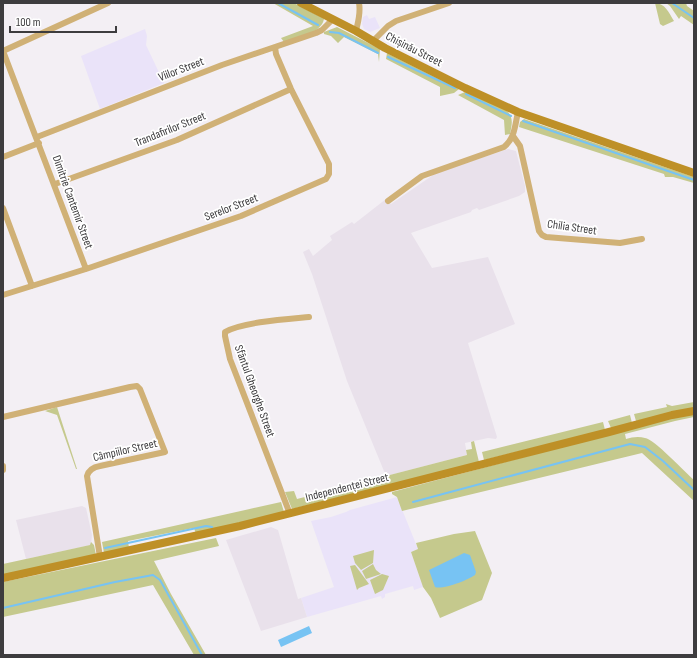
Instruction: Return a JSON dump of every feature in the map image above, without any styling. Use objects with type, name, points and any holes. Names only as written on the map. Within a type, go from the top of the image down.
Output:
[{"type":"main road","name":"Chișinău Street","points":[[300,3],[464,88],[518,112],[694,173]]},
{"type":"main road","name":"Independenței Street","points":[[3,578],[208,534],[672,415],[694,411]]},
{"type":"street","points":[[4,50],[108,3]]},
{"type":"street","points":[[356,31],[360,17],[359,3]]},
{"type":"street","points":[[373,41],[388,26],[449,3]]},
{"type":"street","name":"Viilor Street","points":[[38,140],[222,65],[322,30],[332,20]]},
{"type":"street","name":"Serelor Street","points":[[3,295],[86,269],[241,216],[326,178],[329,174],[329,164],[291,89],[276,54],[275,47]]},
{"type":"street","name":"Dimitrie Cantemir Street","points":[[4,50],[86,269]]},
{"type":"street","name":"Trandafirilor Street","points":[[55,184],[177,140],[291,89]]},
{"type":"street","points":[[388,201],[422,176],[504,147],[510,143],[518,112]]},
{"type":"street","name":"Chilia Street","points":[[513,136],[520,146],[539,231],[542,235],[546,237],[620,243],[642,239]]},
{"type":"street","points":[[3,157],[38,140]]},
{"type":"street","points":[[3,208],[32,286]]},
{"type":"street","name":"Sfântul Gheorghe Street","points":[[290,514],[230,359],[225,332],[248,325],[309,316]]},
{"type":"street","name":"Câmpiilor Street","points":[[3,417],[130,387],[137,386],[140,389],[165,452],[94,467],[88,472],[87,476],[100,557]]},
{"type":"shaded area","points":[[367,15],[369,19],[375,17],[380,28],[370,32],[364,29],[362,24],[363,17]]},
{"type":"shaded area","points":[[145,29],[147,36],[146,45],[164,83],[100,109],[81,56]]},
{"type":"shaded area","points":[[508,149],[516,151],[525,186],[525,192],[519,196],[479,210],[477,208],[471,212],[411,233],[432,268],[488,257],[515,324],[468,343],[497,437],[496,439],[488,438],[465,443],[467,455],[386,476],[347,381],[312,274],[303,252],[309,249],[313,256],[332,240],[330,236],[352,222],[354,224],[386,199],[391,204],[436,173]]},
{"type":"shaded area","points":[[397,497],[418,549],[411,552],[423,587],[414,590],[413,586],[385,594],[385,597],[382,599],[381,596],[307,617],[301,598],[334,587],[311,521],[331,517]]},
{"type":"shaded area","points":[[82,506],[86,508],[92,535],[91,545],[26,559],[16,520]]},
{"type":"shaded area","points":[[271,527],[278,530],[298,599],[301,598],[307,617],[261,631],[226,540]]},
{"type":"green space","points":[[273,3],[294,3],[324,19],[318,28],[308,35],[284,42],[281,38],[313,26]]},
{"type":"green space","points":[[655,3],[658,3],[664,7],[674,21],[663,26],[660,24]]},
{"type":"green space","points":[[666,3],[686,3],[687,6],[694,11],[694,25],[681,16],[679,19],[670,6]]},
{"type":"green space","points":[[337,27],[380,49],[379,62],[378,54],[344,37],[338,43],[331,36],[324,34],[324,32]]},
{"type":"green space","points":[[387,53],[459,89],[454,93],[440,96],[440,87],[386,59]]},
{"type":"green space","points":[[465,92],[506,110],[510,115],[512,124],[510,134],[505,135],[504,120],[458,95]]},
{"type":"green space","points":[[524,119],[694,177],[694,183],[673,177],[665,177],[664,174],[519,127],[520,122]]},
{"type":"green space","points":[[694,402],[694,408],[636,421],[634,414],[667,407],[666,404],[672,406]]},
{"type":"green space","points":[[57,407],[77,469],[57,415],[45,411]]},
{"type":"green space","points":[[694,414],[694,417],[625,434],[626,439],[643,437],[655,444],[694,480],[694,501],[642,453],[402,511],[397,497],[392,494],[392,492],[676,417]]},
{"type":"green space","points":[[630,415],[632,423],[611,428],[608,421]]},
{"type":"green space","points":[[603,422],[605,430],[484,460],[482,452]]},
{"type":"green space","points":[[474,441],[479,462],[292,509],[285,492],[294,491],[297,499],[467,455],[466,450],[472,449],[471,442]]},
{"type":"green space","points":[[281,502],[284,512],[196,534],[194,528],[128,541],[129,548],[104,553],[102,542]]},
{"type":"green space","points":[[475,531],[492,573],[482,600],[440,618],[431,598],[423,587],[411,552],[418,549],[416,543],[454,534]]},
{"type":"green space","points":[[216,538],[219,546],[154,561],[206,655],[194,655],[153,585],[3,617],[3,582]]},
{"type":"green space","points":[[91,542],[94,545],[96,555],[3,575],[3,564],[90,545]]},
{"type":"green space","points":[[374,550],[373,563],[361,570],[355,563],[353,556]]},
{"type":"green space","points":[[373,564],[376,570],[381,574],[366,579],[362,571]]},
{"type":"green space","points":[[355,565],[369,584],[357,590],[350,566]]},
{"type":"green space","points":[[382,574],[389,576],[383,590],[375,594],[370,580]]},
{"type":"water","points":[[464,553],[470,555],[476,572],[475,575],[449,586],[439,588],[435,587],[429,570]]},
{"type":"water","points":[[309,626],[312,633],[281,647],[278,640]]},
{"type":"waterway","points":[[278,3],[318,25]]},
{"type":"waterway","points":[[672,3],[694,18]]},
{"type":"waterway","points":[[330,32],[339,33],[378,53]]},
{"type":"waterway","points":[[388,57],[455,88]]},
{"type":"waterway","points":[[466,94],[511,116]]},
{"type":"waterway","points":[[523,121],[694,180]]},
{"type":"waterway","points":[[413,502],[630,444],[645,447],[663,461],[694,490]]},
{"type":"waterway","points":[[105,548],[206,526],[212,527]]},
{"type":"waterway","points":[[3,608],[115,582],[153,575],[160,580],[202,655]]}]
